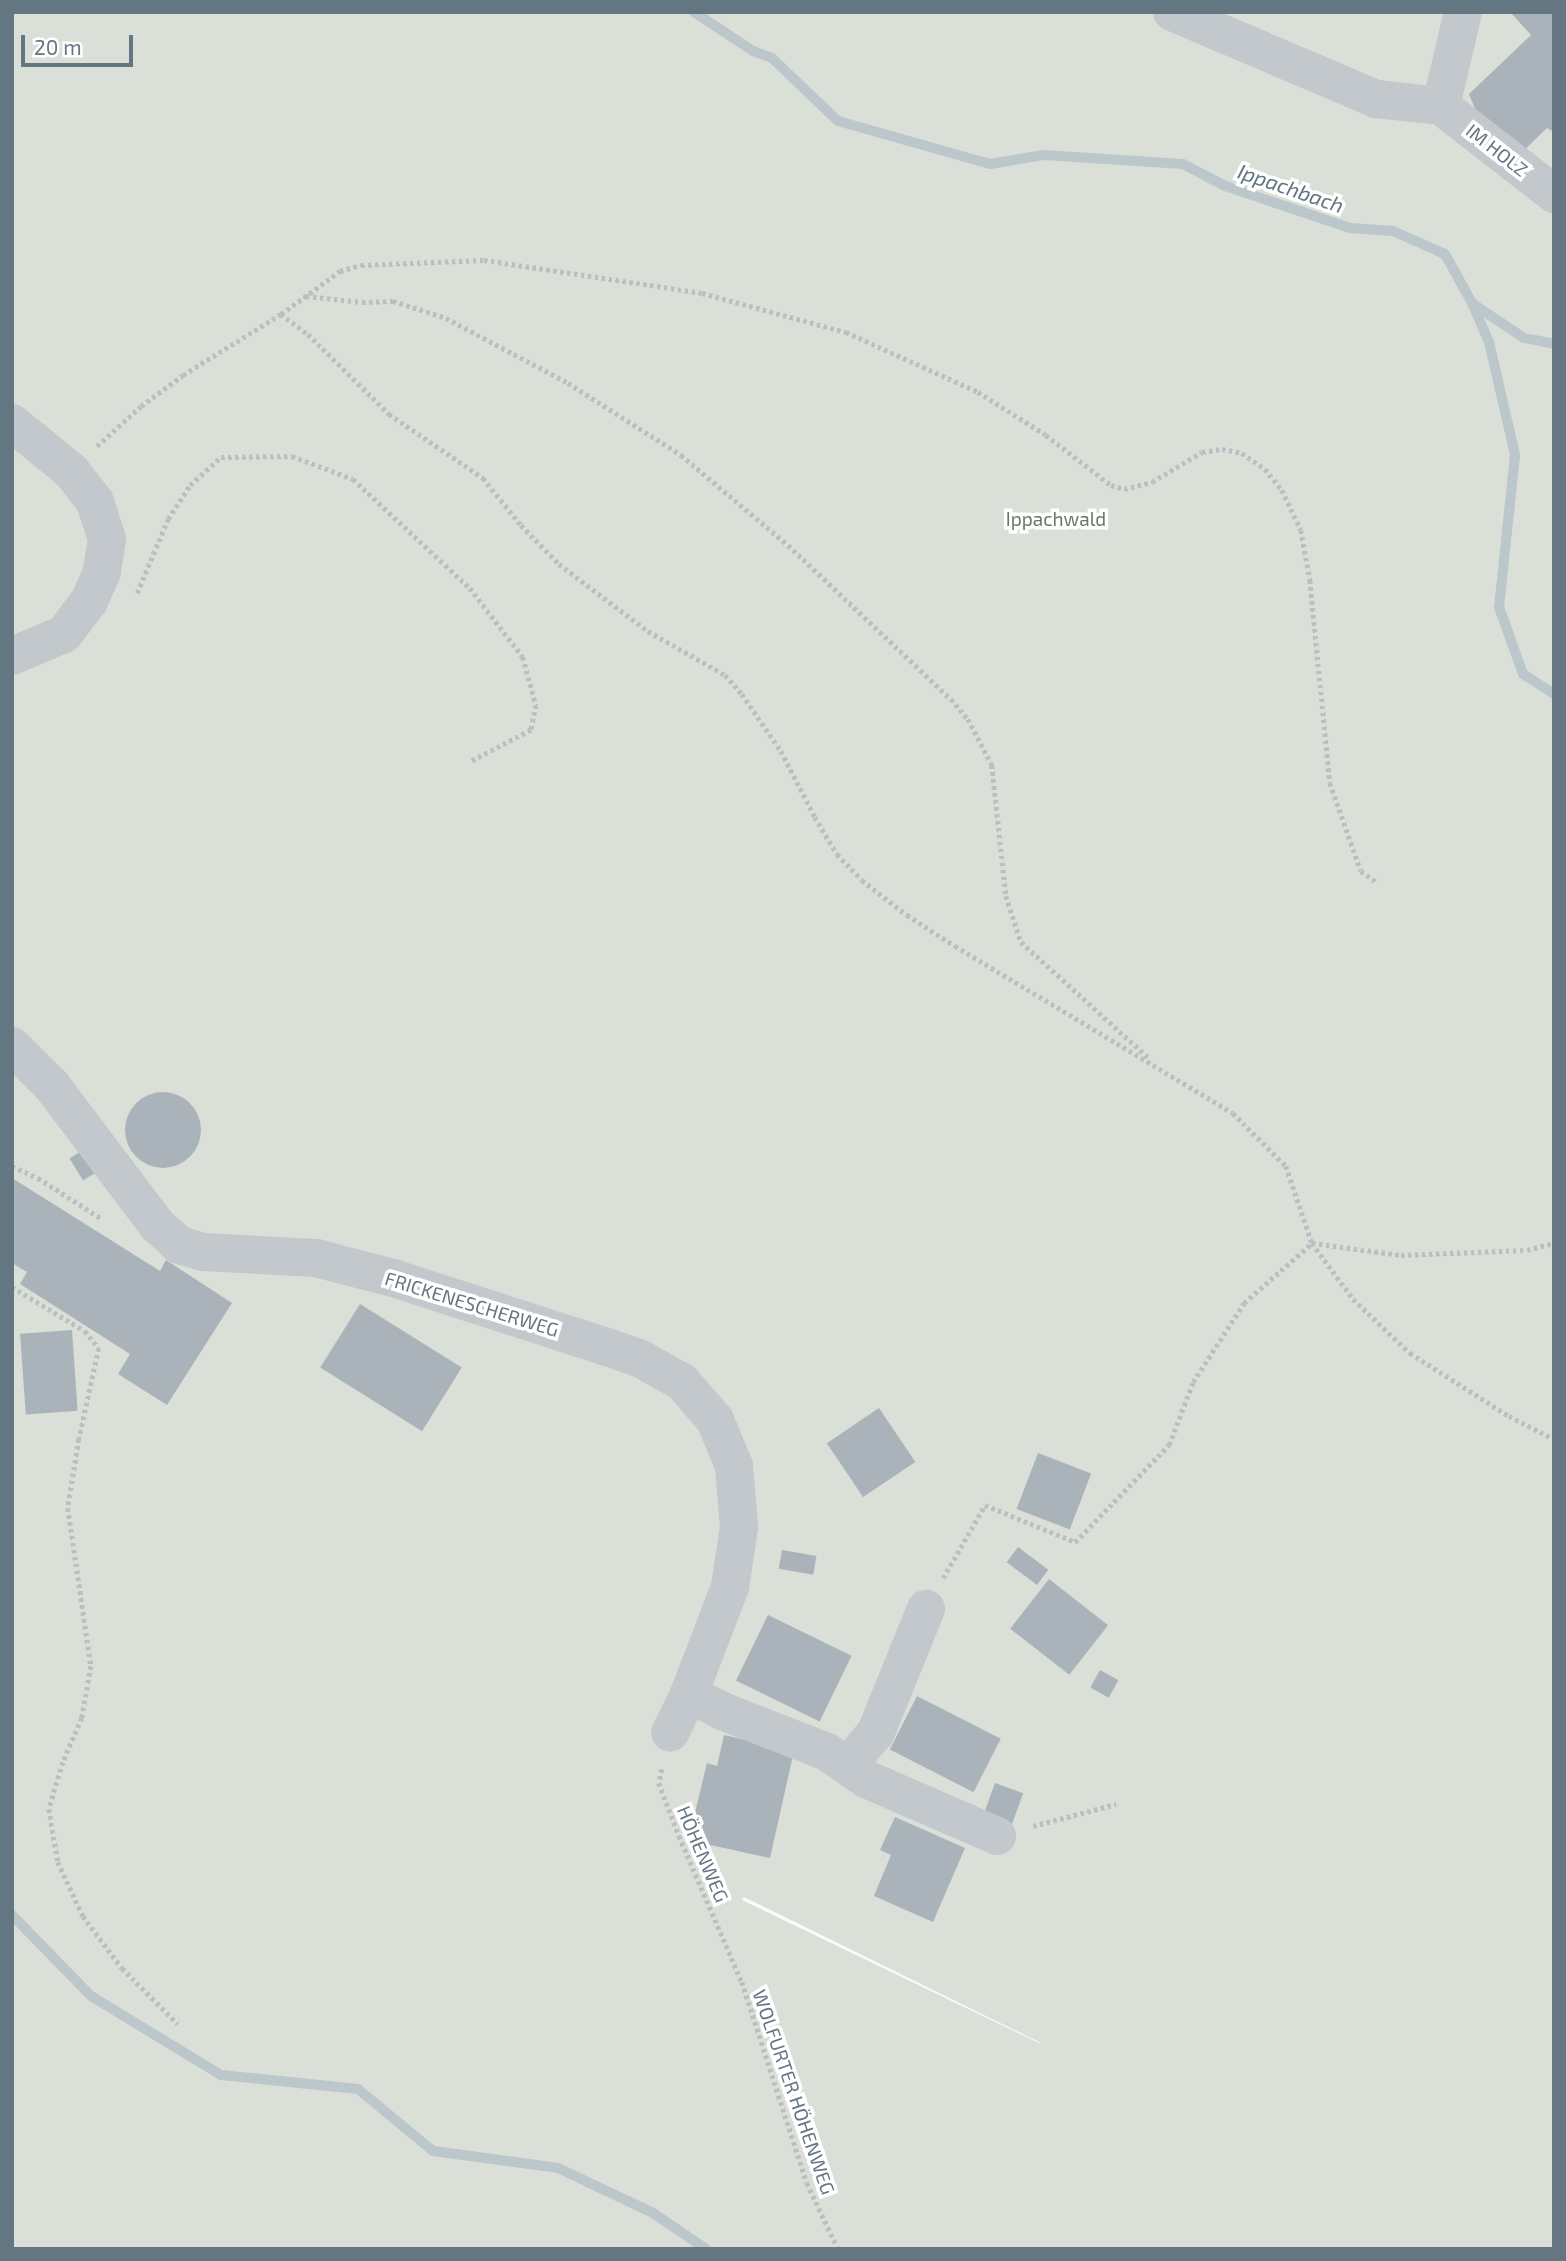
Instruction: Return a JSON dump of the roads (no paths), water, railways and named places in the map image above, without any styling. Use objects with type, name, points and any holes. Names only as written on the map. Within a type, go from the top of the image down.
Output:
[{"type":"street","points":[[1172,12],[1376,99],[1441,106],[1463,12]]},
{"type":"street","name":"IM HOLZ","points":[[1441,106],[1554,194]]},
{"type":"street","points":[[12,423],[71,471],[95,502],[107,539],[103,572],[89,601],[64,634],[12,656]]},
{"type":"street","name":"FRICKENESCHERWEG","points":[[12,1046],[52,1086],[158,1226],[179,1245],[203,1252],[316,1258],[393,1278],[641,1359],[682,1382],[715,1420],[734,1466],[739,1527],[730,1587],[689,1694],[670,1733]]},
{"type":"street","points":[[848,1765],[876,1732],[926,1609]]},
{"type":"street","points":[[689,1694],[722,1711],[827,1752],[866,1779],[997,1836]]},
{"type":"waterway","name":"Ippachbach","points":[[694,12],[753,51],[772,58],[838,121],[990,164],[1044,155],[1183,164],[1225,186],[1350,228],[1393,231],[1445,254],[1472,303],[1489,342],[1515,455],[1499,607],[1523,674],[1554,694]]},
{"type":"waterway","points":[[1473,304],[1524,338],[1554,344]]},
{"type":"waterway","points":[[12,1915],[91,1996],[221,2075],[358,2089],[433,2151],[558,2168],[653,2213],[706,2249]]},
{"type":"park label","name":"Ippachwald","points":[[1056,519]]}]
